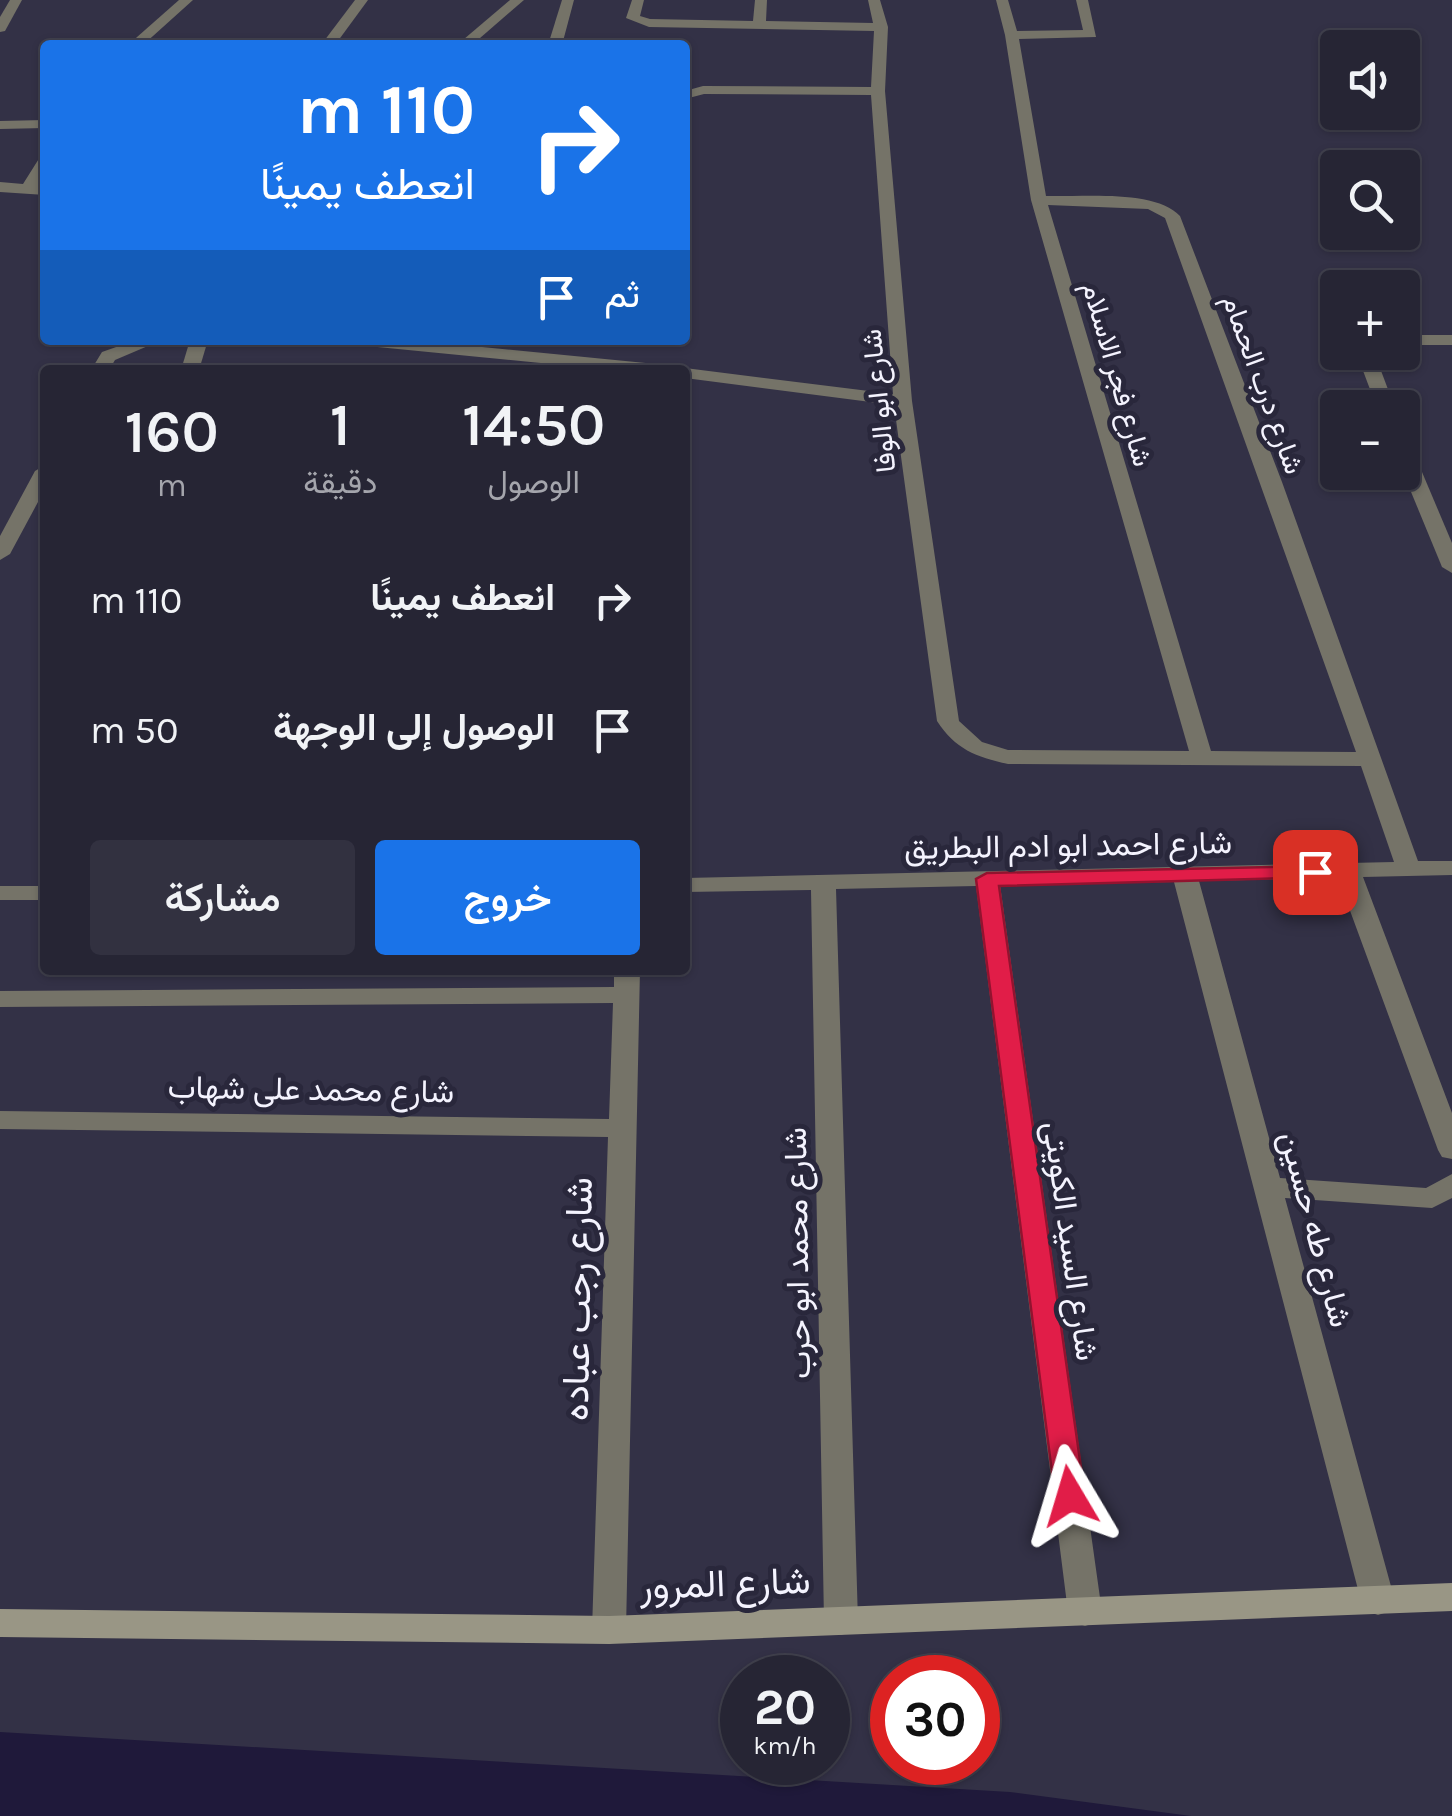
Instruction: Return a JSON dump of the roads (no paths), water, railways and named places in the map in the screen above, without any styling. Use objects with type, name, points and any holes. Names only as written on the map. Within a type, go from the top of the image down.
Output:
[{"type":"main road","name":"شارع المرور","points":[[0,1624],[609,1630],[1452,1597]]},
{"type":"street","points":[[0,28],[16,0]]},
{"type":"street","points":[[141,40],[187,0]]},
{"type":"street","points":[[332,40],[362,0]]},
{"type":"street","points":[[470,40],[518,0]]},
{"type":"street","points":[[557,40],[568,0]]},
{"type":"street","points":[[638,0],[632,14],[639,21],[881,27]]},
{"type":"street","points":[[758,26],[761,0]]},
{"type":"street","name":"شارع ابو الوفا","points":[[874,0],[881,27],[878,90],[904,401],[948,721],[958,738],[980,752],[1008,757],[1371,759]]},
{"type":"street","name":"شارع فجر الاسلام","points":[[1002,0],[1012,35],[1039,200],[1202,758]]},
{"type":"street","points":[[1012,35],[1091,34],[1082,0]]},
{"type":"street","points":[[690,94],[702,90],[878,90]]},
{"type":"street","points":[[0,125],[40,124]]},
{"type":"street","points":[[0,186],[36,189]]},
{"type":"street","name":"شارع درب الحمام","points":[[1039,200],[1148,204],[1170,212],[1409,870]]},
{"type":"street","points":[[1420,340],[1452,340]]},
{"type":"street","points":[[103,365],[108,356],[139,345]]},
{"type":"street","points":[[405,345],[599,365]]},
{"type":"street","points":[[690,374],[904,401]]},
{"type":"street","points":[[0,554],[40,480]]},
{"type":"street","points":[[1420,488],[1452,568]]},
{"type":"street","points":[[1428,506],[1452,507]]},
{"type":"street","name":"شارع احمد ابو ادم البطريق","points":[[690,885],[1452,868]]},
{"type":"street","points":[[1348,872],[1452,1150]]},
{"type":"street","name":"شارع طه حسين","points":[[1185,876],[1378,1601]]},
{"type":"street","name":"شارع السيد الكويتى","points":[[987,879],[1086,1612]]},
{"type":"street","name":"شارع محمد ابو حرب","points":[[823,882],[841,1621]]},
{"type":"street","points":[[0,894],[40,893]]},
{"type":"street","points":[[0,998],[626,983]]},
{"type":"street","name":"شارع رجب عباده","points":[[609,1630],[626,983]]},
{"type":"street","name":"شارع محمد على شهاب","points":[[0,1120],[621,1128]]},
{"type":"street","points":[[1269,1188],[1432,1198],[1452,1184]]}]
